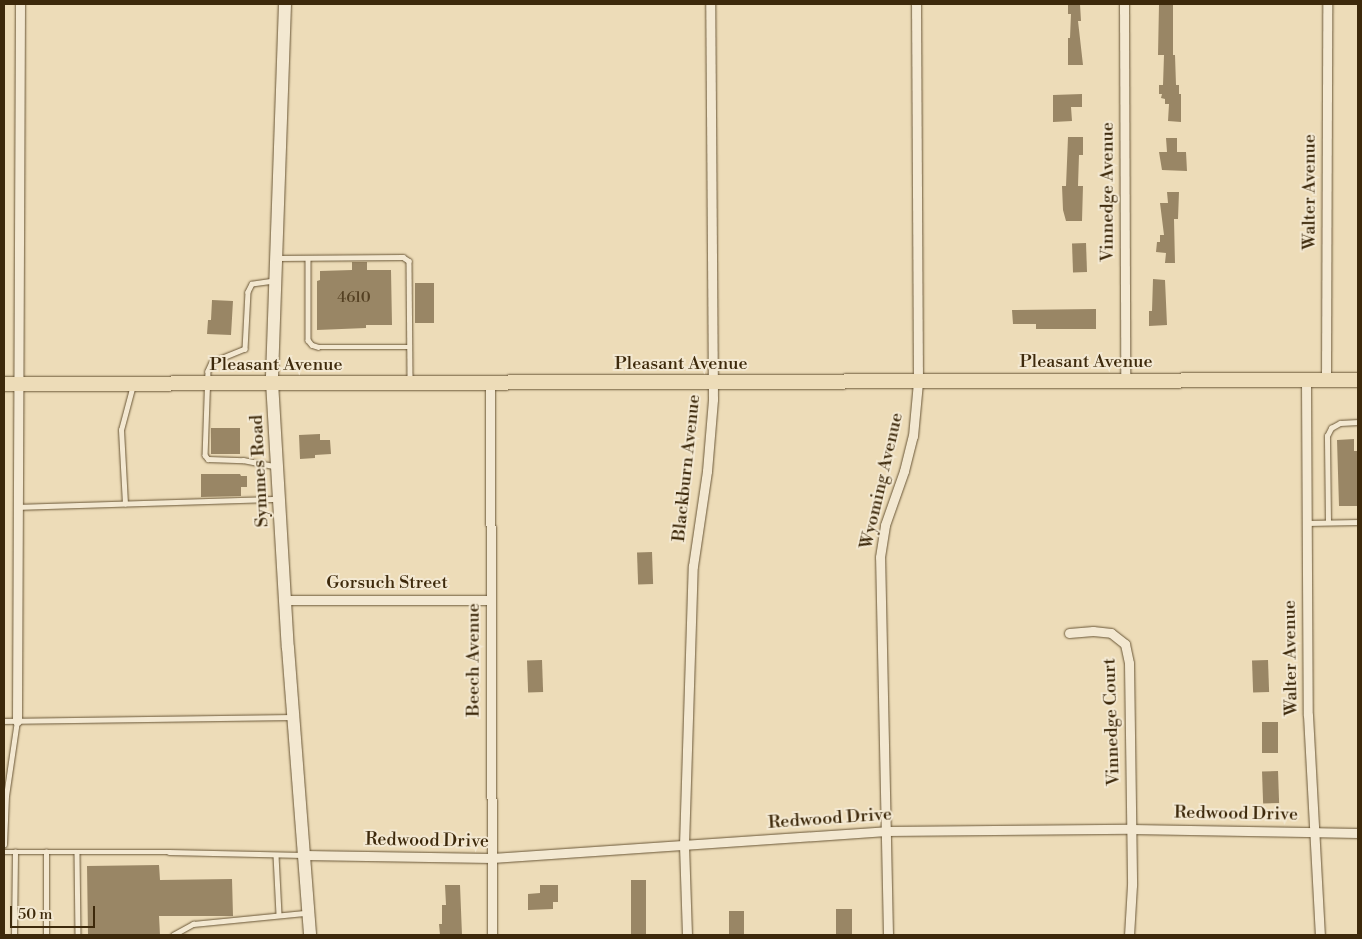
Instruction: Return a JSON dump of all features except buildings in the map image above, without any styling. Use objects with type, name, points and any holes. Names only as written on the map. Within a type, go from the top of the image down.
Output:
[{"type":"main road","name":"Pleasant Avenue","points":[[4,384],[1358,380]]},
{"type":"street","points":[[17,721],[17,508],[20,383],[20,4]]},
{"type":"street","name":"Symmes Road","points":[[285,4],[272,382],[285,600],[310,935]]},
{"type":"street","name":"Blackburn Avenue","points":[[687,935],[684,844],[693,566],[707,471],[712,399],[710,4]]},
{"type":"street","name":"Wyoming Avenue","points":[[888,935],[880,557],[885,525],[904,471],[913,436],[918,382],[916,4]]},
{"type":"street","name":"Vinnedge Avenue","points":[[1124,4],[1125,380]]},
{"type":"street","name":"Walter Avenue","points":[[1326,381],[1327,4]]},
{"type":"street","name":"Walter Avenue","points":[[1306,381],[1308,715],[1316,832],[1320,935]]},
{"type":"street","name":"Beech Avenue","points":[[490,384],[492,935]]},
{"type":"street","name":"Gorsuch Street","points":[[285,600],[490,600]]},
{"type":"street","name":"Vinnedge Court","points":[[1069,633],[1093,631],[1111,633],[1125,644],[1128,663],[1131,829]]},
{"type":"street","points":[[1129,935],[1132,885],[1131,829]]},
{"type":"street","name":"Redwood Drive","points":[[304,855],[492,858],[886,831],[1131,829],[1358,833]]},
{"type":"lane","points":[[276,258],[404,257],[409,261],[410,384]]},
{"type":"lane","points":[[308,258],[308,340],[312,345],[410,347]]},
{"type":"lane","points":[[275,280],[252,284],[248,292],[245,349],[212,362],[208,371],[205,455],[208,459],[243,460],[277,466]]},
{"type":"lane","points":[[126,504],[121,430],[134,383]]},
{"type":"lane","points":[[1328,522],[1327,436],[1331,428],[1340,422],[1358,422]]},
{"type":"lane","points":[[17,508],[279,499]]},
{"type":"lane","points":[[1307,523],[1358,522]]},
{"type":"lane","points":[[4,721],[295,717]]},
{"type":"lane","points":[[4,845],[6,796],[17,721]]},
{"type":"lane","points":[[4,852],[169,852],[304,855]]},
{"type":"lane","points":[[14,852],[14,935]]},
{"type":"lane","points":[[46,852],[46,935]]},
{"type":"lane","points":[[76,853],[78,935]]},
{"type":"lane","points":[[276,855],[279,915]]},
{"type":"lane","points":[[173,935],[193,924],[308,913]]}]
